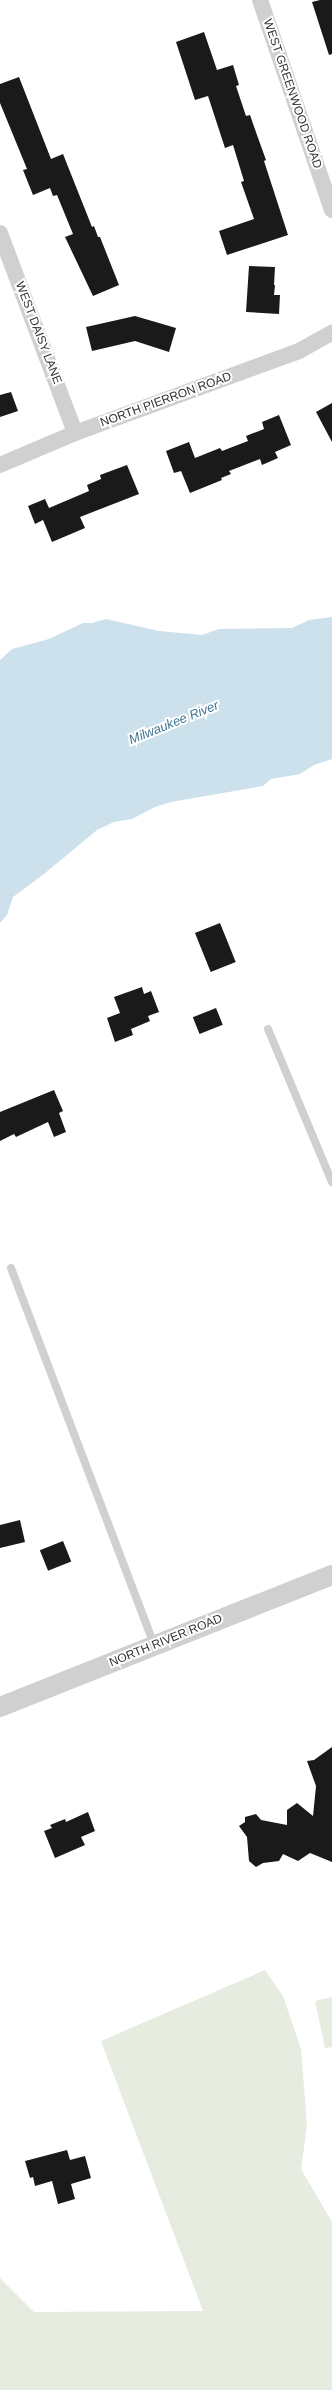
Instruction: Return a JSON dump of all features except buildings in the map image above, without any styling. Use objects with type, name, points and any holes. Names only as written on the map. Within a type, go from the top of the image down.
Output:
[{"type":"street","name":"WEST GREENWOOD ROAD","points":[[260,0],[332,210]]},
{"type":"street","name":"WEST DAISY LANE","points":[[0,233],[75,433]]},
{"type":"street","name":"NORTH PIERRON ROAD","points":[[0,465],[75,433],[299,351],[332,333]]},
{"type":"street","name":"NORTH RIVER ROAD","points":[[0,1707],[154,1646],[330,1580]]},
{"type":"lane","points":[[268,1029],[332,1182]]},
{"type":"lane","points":[[11,1268],[154,1646]]},
{"type":"shaded area","points":[[265,1970],[283,1996],[301,2049],[307,2126],[301,2169],[332,2222],[332,2390],[0,2390],[0,2278],[34,2312],[203,2311],[101,2041]]},
{"type":"shaded area","points":[[332,1997],[332,2047],[325,2048],[315,2001]]},
{"type":"water","name":"Milwaukee River","points":[[332,617],[332,759],[314,765],[300,774],[271,779],[263,786],[171,802],[155,807],[132,819],[114,822],[97,830],[44,874],[13,897],[7,915],[0,923],[0,660],[12,649],[49,639],[83,623],[92,623],[106,619],[159,631],[202,635],[219,629],[292,628],[309,620]]}]
